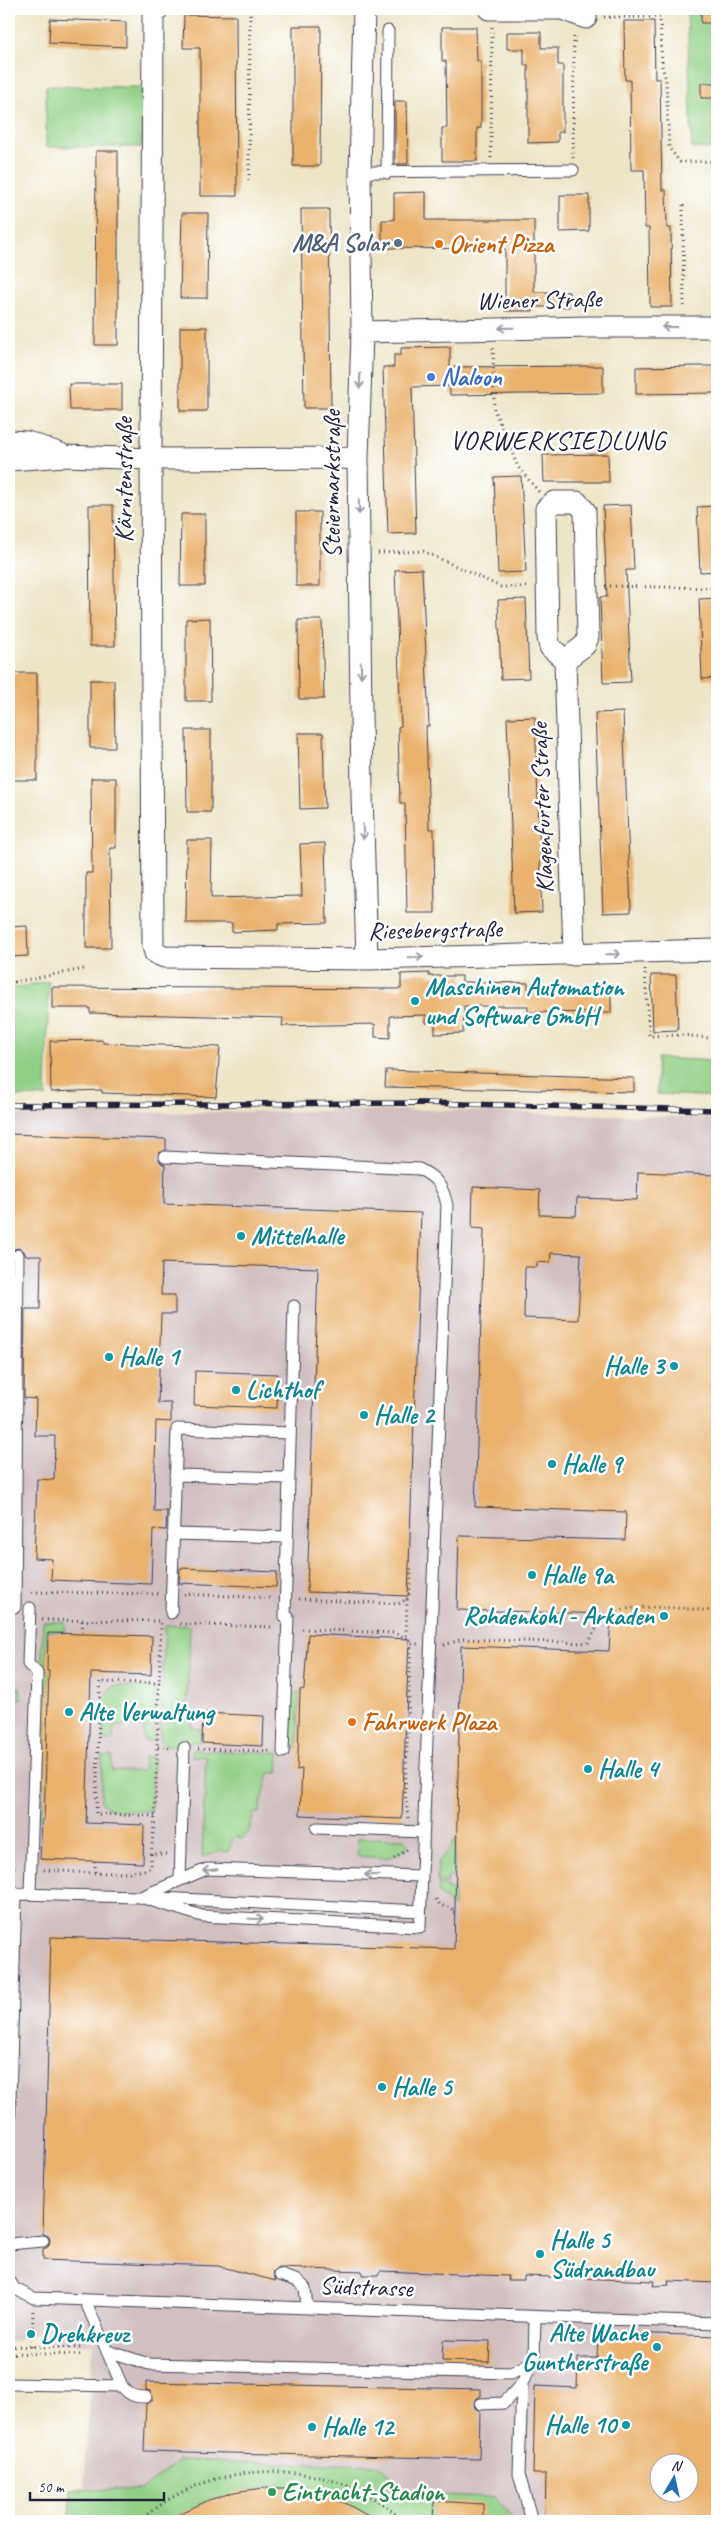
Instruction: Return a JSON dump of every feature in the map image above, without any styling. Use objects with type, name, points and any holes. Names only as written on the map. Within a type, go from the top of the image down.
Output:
[{"type":"street","name":"Kärntenstraße","points":[[156,953],[153,946],[151,459],[153,15],[158,9]]},
{"type":"street","name":"Steiermarkstraße","points":[[364,9],[360,172],[362,332],[358,458],[362,795],[367,959]]},
{"type":"street","points":[[490,9],[562,9],[580,15]]},
{"type":"street","name":"Wiener Straße","points":[[362,332],[493,328],[717,327]]},
{"type":"street","points":[[9,441],[27,442],[66,456]]},
{"type":"street","points":[[9,460],[66,456],[151,459],[358,458]]},
{"type":"street","points":[[554,502],[578,502],[585,511],[588,637],[585,645],[565,660],[550,646],[548,638],[546,509],[549,504],[554,502]]},
{"type":"street","name":"Klagenfurter Straße","points":[[565,660],[574,955]]},
{"type":"street","name":"Riesebergstraße","points":[[156,953],[164,957],[367,959],[717,950]]},
{"type":"lane","points":[[387,174],[388,32]]},
{"type":"lane","points":[[360,172],[387,174],[573,170]]},
{"type":"lane","points":[[140,1897],[202,1916],[420,1927],[447,1205],[440,1183],[432,1174],[419,1168],[165,1156]]},
{"type":"lane","points":[[15,1607],[18,1256]]},
{"type":"lane","points":[[284,1752],[287,1621],[285,1598],[294,1306]]},
{"type":"lane","points":[[169,1618],[177,1429],[290,1433]]},
{"type":"lane","points":[[175,1475],[289,1478]]},
{"type":"lane","points":[[173,1534],[287,1537]]},
{"type":"lane","points":[[30,1614],[28,1664],[37,1673],[30,1894]]},
{"type":"lane","points":[[180,1880],[184,1748]]},
{"type":"lane","points":[[317,1828],[423,1832]]},
{"type":"lane","points":[[140,1897],[207,1869],[421,1876]]},
{"type":"lane","points":[[12,1890],[30,1894],[140,1897],[420,1911]]},
{"type":"lane","points":[[9,1904],[12,1890]]},
{"type":"lane","points":[[9,2135],[12,1890]]},
{"type":"lane","points":[[9,2244],[43,2241]]},
{"type":"lane","points":[[280,2275],[298,2282],[305,2288],[307,2307]]},
{"type":"lane","name":"Südstrasse","points":[[12,2284],[34,2298],[717,2323]]},
{"type":"lane","points":[[85,2300],[127,2394],[136,2397],[146,2397]]},
{"type":"lane","points":[[480,2404],[504,2403],[522,2384],[534,2361],[535,2317]]},
{"type":"lane","points":[[108,2351],[149,2364],[511,2373],[534,2361]]},
{"type":"lane","points":[[9,2384],[122,2386]]},
{"type":"lane","points":[[522,2384],[518,2474],[532,2521]]},
{"type":"path","points":[[250,9],[250,180]]},
{"type":"path","points":[[490,9],[491,172]]},
{"type":"path","points":[[573,170],[580,15],[660,17],[662,66],[666,80],[668,148],[680,162],[717,161]]},
{"type":"path","points":[[683,205],[684,327]]},
{"type":"path","points":[[493,328],[494,409],[518,467],[549,504]]},
{"type":"path","points":[[644,953],[649,1036],[683,1035],[717,1039]]},
{"type":"path","points":[[9,983],[84,969]]},
{"type":"path","points":[[406,1637],[407,1599],[410,1592],[411,1566]]},
{"type":"path","points":[[15,1592],[171,1594],[398,1604],[407,1599]]},
{"type":"path","points":[[411,1644],[449,1645],[463,1639],[588,1643],[605,1618],[620,1610],[640,1608],[717,1611]]},
{"type":"path","points":[[30,1614],[82,1621],[162,1621],[169,1618],[287,1621],[393,1633],[410,1639],[405,1792],[411,1845],[398,1859],[386,1861]]},
{"type":"path","points":[[162,1621],[169,1618]]},
{"type":"path","points":[[82,1621],[83,1634]]},
{"type":"path","points":[[9,1868],[118,1873],[146,1870],[151,1867],[155,1816],[162,1621]]},
{"type":"path","points":[[155,1816],[96,1814],[100,1682],[160,1683]]},
{"type":"path","points":[[158,1747],[284,1752]]},
{"type":"path","points":[[151,1854],[181,1854]]},
{"type":"path","points":[[95,1861],[95,1872]]},
{"type":"path","points":[[32,2347],[34,2298]]},
{"type":"path","points":[[9,2346],[83,2348]]},
{"type":"path","points":[[9,2353],[84,2355]]},
{"type":"path","points":[[141,2521],[174,2497],[201,2484],[230,2475],[260,2471],[293,2472],[324,2478],[352,2488],[380,2502],[404,2521]]},
{"type":"shaded area","points":[[423,1110],[717,1118],[717,2521],[514,2521],[495,2497],[407,2494],[178,2461],[142,2490],[84,2488],[93,2345],[40,2342],[40,2335],[25,2335],[17,2342],[9,2342],[9,1114]]},
{"type":"green space","points":[[687,9],[717,9],[717,149],[692,148]]},
{"type":"green space","points":[[46,86],[142,87],[142,147],[46,147]]},
{"type":"green space","points":[[49,981],[46,1097],[9,1096],[9,989]]},
{"type":"green space","points":[[657,1058],[717,1061],[717,1097],[657,1094]]},
{"type":"green space","points":[[43,1622],[65,1622],[65,1632],[47,1631],[46,1671],[49,1672],[41,1820],[36,1820]]},
{"type":"green space","points":[[165,1625],[190,1626],[187,1714],[192,1714],[192,1728],[201,1729],[200,1742],[186,1742],[186,1746],[164,1745],[160,1741]]},
{"type":"green space","points":[[115,1686],[156,1687],[154,1741],[144,1741],[144,1727],[114,1726],[113,1740],[103,1740],[104,1702],[110,1689]]},
{"type":"green space","points":[[9,1687],[20,1688],[21,1699],[9,1698]]},
{"type":"green space","points":[[292,1693],[299,1693],[297,1749],[290,1749]]},
{"type":"green space","points":[[192,1750],[279,1753],[278,1773],[269,1773],[259,1813],[254,1813],[248,1833],[241,1840],[238,1836],[233,1838],[228,1852],[220,1851],[202,1857],[206,1757],[192,1756]]},
{"type":"green space","points":[[112,1756],[112,1771],[143,1771],[144,1757],[153,1757],[151,1811],[117,1810],[110,1808],[101,1801],[102,1757]]},
{"type":"green space","points":[[456,1837],[454,1875],[448,1877],[448,1882],[437,1882],[438,1862],[450,1849]]},
{"type":"green space","points":[[358,1838],[404,1839],[408,1843],[400,1854],[393,1856],[379,1858],[357,1856]]},
{"type":"green space","points":[[438,1885],[447,1885],[447,1890],[454,1890],[454,1907],[439,1894]]},
{"type":"green space","points":[[178,2461],[381,2465],[407,2494],[495,2497],[514,2521],[70,2521],[71,2489],[142,2490]]},
{"type":"building","points":[[701,9],[715,9],[715,23],[701,23]]},
{"type":"building","points":[[184,15],[236,16],[237,196],[200,196],[200,48],[183,48]]},
{"type":"building","points":[[50,19],[126,22],[126,47],[49,43]]},
{"type":"building","points":[[624,21],[654,21],[655,79],[660,79],[662,190],[666,190],[667,228],[671,228],[672,307],[650,307],[649,228],[645,228],[644,170],[631,170],[630,80],[625,80]]},
{"type":"building","points":[[293,26],[321,26],[320,166],[293,166]]},
{"type":"building","points":[[442,27],[476,27],[477,61],[481,61],[481,128],[477,128],[477,161],[442,161],[442,128],[447,128],[446,61],[442,61]]},
{"type":"building","points":[[507,32],[541,32],[541,48],[558,48],[558,65],[563,65],[563,132],[558,132],[558,142],[528,143],[528,65],[524,65],[524,49],[507,49]]},
{"type":"building","points":[[701,83],[715,83],[715,98],[701,98]]},
{"type":"building","points":[[395,101],[407,101],[408,164],[395,164]]},
{"type":"building","points":[[96,151],[118,151],[118,345],[95,345]]},
{"type":"building","points":[[426,192],[426,220],[534,220],[534,292],[569,292],[569,307],[534,307],[534,311],[505,311],[505,249],[382,248],[382,220],[394,220],[394,193]]},
{"type":"building","points":[[560,195],[589,195],[589,231],[560,232]]},
{"type":"building","points":[[301,209],[329,209],[331,408],[304,408]]},
{"type":"building","points":[[182,213],[208,213],[207,298],[180,298]]},
{"type":"building","points":[[180,327],[207,327],[207,411],[180,411]]},
{"type":"building","points":[[450,347],[450,367],[603,366],[603,393],[450,395],[450,386],[412,387],[416,533],[388,534],[383,367],[394,367],[394,355],[401,355],[401,348]]},
{"type":"building","points":[[717,366],[717,393],[636,394],[636,367]]},
{"type":"building","points":[[69,384],[122,384],[122,410],[70,410]]},
{"type":"building","points":[[608,454],[609,482],[544,482],[543,455]]},
{"type":"building","points":[[521,476],[526,572],[498,573],[494,477]]},
{"type":"building","points":[[89,505],[113,505],[115,646],[90,646]]},
{"type":"building","points":[[631,505],[634,570],[626,570],[631,682],[603,683],[600,597],[607,597],[603,506]]},
{"type":"building","points":[[717,506],[717,571],[700,572],[697,507]]},
{"type":"building","points":[[296,512],[320,512],[320,586],[296,586]]},
{"type":"building","points":[[181,514],[205,514],[205,586],[180,586]]},
{"type":"building","points":[[422,569],[429,726],[426,726],[429,829],[434,829],[435,913],[407,913],[405,803],[400,803],[398,727],[401,726],[395,570]]},
{"type":"building","points":[[717,598],[717,678],[702,679],[699,599]]},
{"type":"building","points":[[526,599],[529,678],[501,679],[498,600]]},
{"type":"building","points":[[210,618],[211,701],[186,701],[186,619]]},
{"type":"building","points":[[298,620],[322,620],[324,699],[299,699]]},
{"type":"building","points":[[9,673],[37,673],[37,780],[9,780]]},
{"type":"building","points":[[90,680],[114,680],[115,748],[90,748]]},
{"type":"building","points":[[623,712],[631,912],[603,913],[595,713]]},
{"type":"building","points":[[535,717],[542,912],[514,913],[507,718]]},
{"type":"building","points":[[186,730],[211,730],[211,812],[187,812]]},
{"type":"building","points":[[298,733],[323,733],[325,808],[300,809]]},
{"type":"building","points":[[91,778],[116,778],[116,848],[110,848],[111,948],[86,948],[86,873],[92,873]]},
{"type":"building","points":[[187,840],[212,840],[211,898],[302,896],[300,844],[325,843],[327,923],[278,924],[278,930],[232,932],[232,923],[186,923]]},
{"type":"building","points":[[27,926],[28,956],[9,957],[9,927]]},
{"type":"building","points":[[429,973],[429,976],[462,976],[462,982],[528,983],[528,989],[611,990],[611,1013],[528,1012],[528,1006],[464,1006],[463,1033],[435,1034],[435,1023],[426,1023],[426,1015],[390,1016],[390,1038],[375,1037],[375,1024],[282,1026],[283,1018],[90,1013],[90,1008],[52,1008],[52,987],[401,989],[401,974]]},
{"type":"building","points":[[651,975],[676,975],[678,1030],[653,1031]]},
{"type":"building","points":[[103,1040],[103,1043],[220,1047],[216,1097],[102,1093],[102,1090],[51,1092],[50,1041]]},
{"type":"building","points":[[386,1070],[634,1078],[634,1092],[385,1087]]},
{"type":"building","points":[[9,1134],[166,1139],[166,1150],[159,1153],[158,1157],[161,1163],[165,1165],[164,1204],[421,1213],[408,1596],[307,1592],[318,1268],[162,1263],[161,1295],[175,1295],[175,1314],[161,1314],[158,1403],[171,1403],[171,1422],[156,1421],[154,1511],[167,1511],[166,1530],[153,1529],[151,1584],[51,1580],[52,1559],[34,1558],[37,1479],[54,1480],[55,1436],[35,1436],[36,1399],[24,1398],[25,1309],[40,1309],[41,1256],[26,1256],[24,1251],[19,1248],[14,1249],[9,1255]]},
{"type":"building","points":[[638,1172],[717,1175],[717,2283],[668,2281],[669,2285],[653,2286],[654,2281],[524,2276],[524,2280],[508,2280],[508,2276],[380,2271],[378,2275],[362,2275],[362,2271],[279,2268],[273,2273],[276,2281],[218,2266],[43,2260],[43,2249],[48,2247],[50,2241],[49,2236],[43,2234],[51,1937],[454,1949],[461,1646],[609,1651],[611,1614],[457,1610],[459,1536],[625,1540],[626,1512],[475,1507],[484,1229],[472,1228],[473,1187],[540,1190],[539,1215],[576,1216],[577,1198],[637,1200]],"holes":[[[551,1253],[581,1254],[578,1320],[524,1318],[525,1267],[537,1267],[537,1262],[550,1263]]]},
{"type":"building","name":"Lichthof","points":[[195,1371],[278,1374],[277,1408],[194,1405]]},
{"type":"building","points":[[180,1568],[277,1572],[276,1587],[179,1583]]},
{"type":"building","name":"Alte Verwaltung","points":[[48,1633],[152,1636],[151,1675],[91,1673],[86,1823],[144,1825],[143,1863],[40,1859],[42,1820],[44,1820],[49,1671],[47,1671]]},
{"type":"building","name":"Fahrwerk Plaza","points":[[308,1634],[409,1639],[402,1819],[300,1815],[302,1769],[297,1770],[300,1690],[304,1689]]},
{"type":"building","points":[[203,1713],[264,1716],[263,1746],[202,1743]]},
{"type":"building","name":"Halle 10","points":[[598,2332],[717,2336],[717,2521],[545,2521],[546,2474],[533,2474],[535,2386],[577,2388],[578,2358],[597,2358]]},
{"type":"building","points":[[443,2340],[490,2341],[489,2362],[442,2361]]},
{"type":"building","name":"Halle 12","points":[[146,2382],[481,2389],[481,2396],[477,2398],[474,2404],[475,2408],[480,2411],[479,2459],[144,2451],[146,2404],[152,2401],[153,2397],[150,2391],[146,2390]]},
{"type":"building","points":[[264,2488],[291,2488],[319,2494],[347,2504],[377,2521],[164,2521],[209,2500],[234,2492]]},
{"type":"building","points":[[434,2501],[483,2504],[483,2519],[450,2518],[450,2521],[433,2521]]},
{"type":"railway","points":[[9,1105],[423,1103],[717,1110]]},
{"type":"place","name":"M&A Solar","points":[[398,243]]},
{"type":"place","name":"Orient Pizza","points":[[439,244]]},
{"type":"place","name":"Naloon","points":[[431,377]]},
{"type":"place","name":"Maschinen Automation und Software GmbH","points":[[415,1001]]},
{"type":"place","name":"Mittelhalle","points":[[241,1236]]},
{"type":"place","name":"Halle 1","points":[[109,1357]]},
{"type":"place","name":"Halle 3","points":[[674,1366]]},
{"type":"place","name":"Lichthof","points":[[236,1390]]},
{"type":"place","name":"Halle 2","points":[[364,1415]]},
{"type":"place","name":"Halle 9","points":[[552,1464]]},
{"type":"place","name":"Halle 9a","points":[[532,1575]]},
{"type":"place","name":"Rohdenkohl - Arkaden","points":[[664,1616]]},
{"type":"place","name":"Alte Verwaltung","points":[[69,1712]]},
{"type":"place","name":"Fahrwerk Plaza","points":[[352,1722]]},
{"type":"place","name":"Halle 4","points":[[588,1769]]},
{"type":"place","name":"Halle 5","points":[[382,2087]]},
{"type":"place","name":"Halle 5 Südrandbau","points":[[540,2254]]},
{"type":"place","name":"Drehkreuz","points":[[31,2334]]},
{"type":"place","name":"Alte Wache Guntherstraße","points":[[657,2347]]},
{"type":"place","name":"Halle 10","points":[[626,2425]]},
{"type":"place","name":"Halle 12","points":[[312,2427]]},
{"type":"place","name":"Eintracht-Stadion","points":[[272,2492]]},
{"type":"district","name":"VORWERKSIEDLUNG","points":[[558,440]]}]
